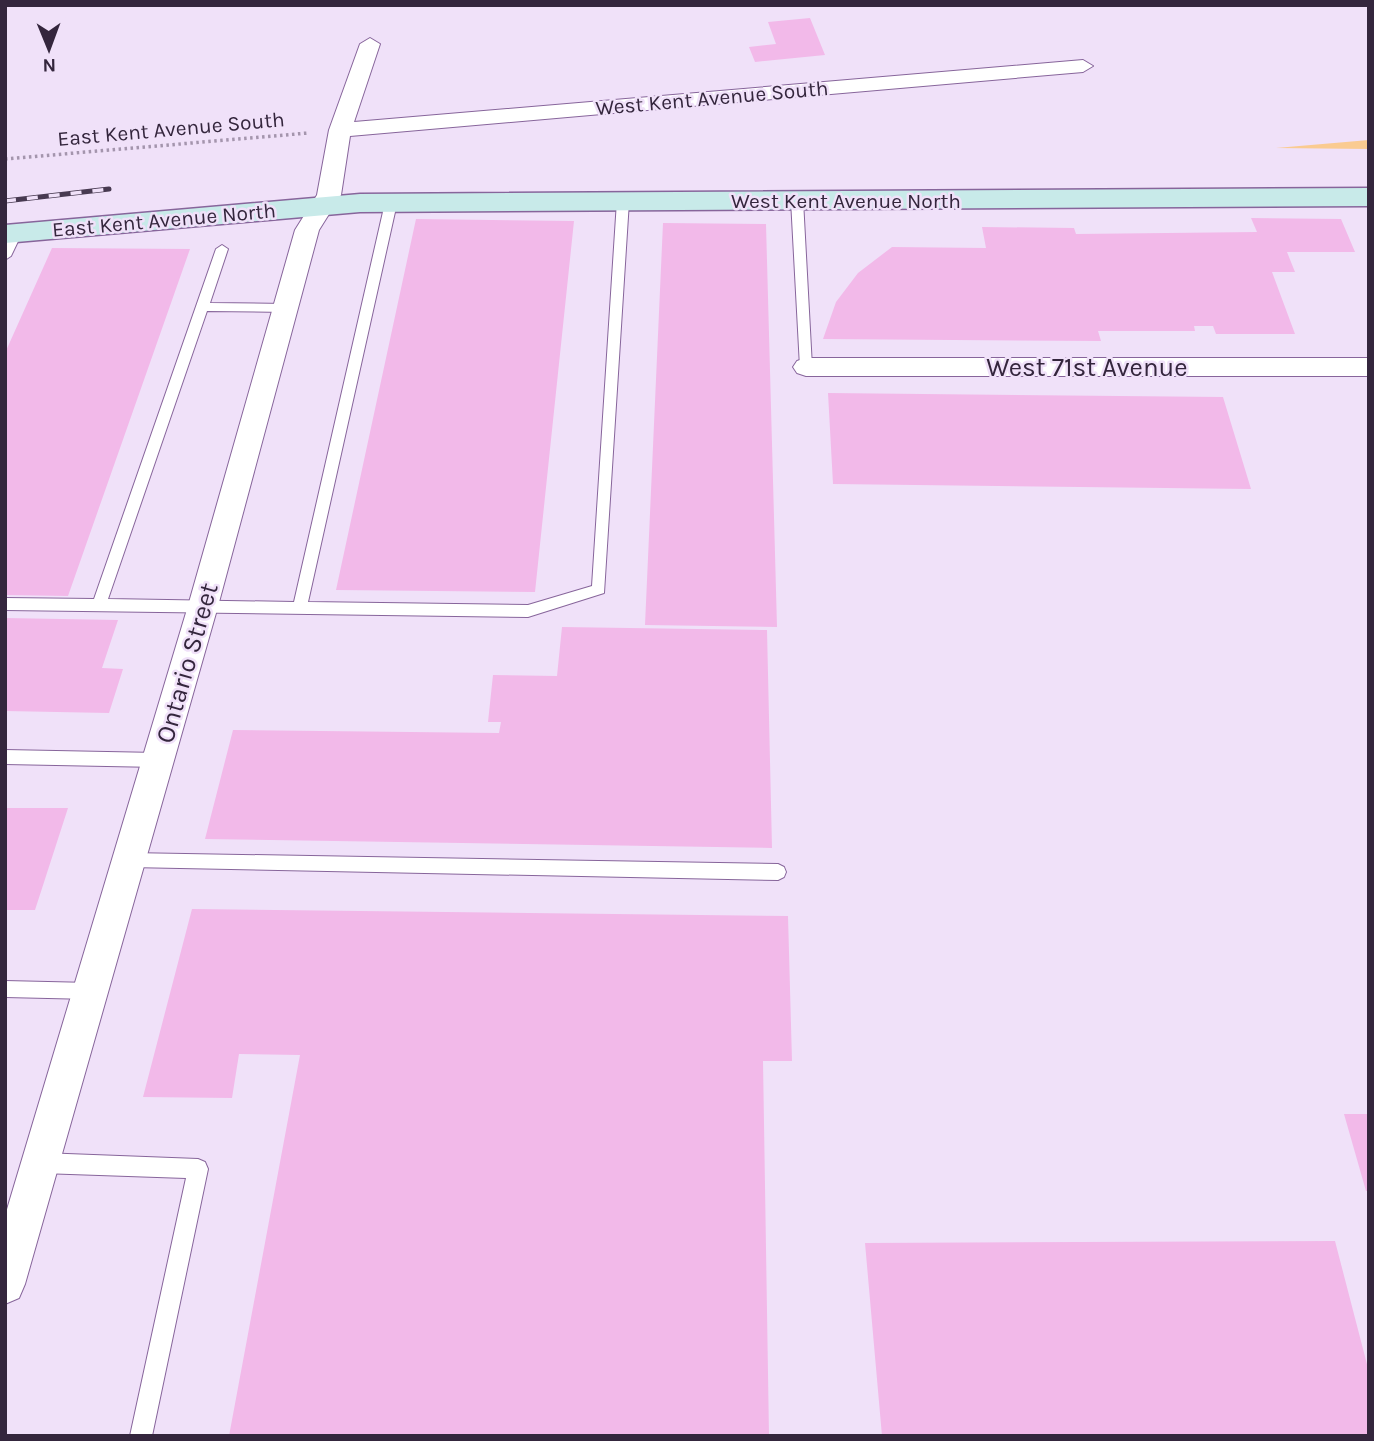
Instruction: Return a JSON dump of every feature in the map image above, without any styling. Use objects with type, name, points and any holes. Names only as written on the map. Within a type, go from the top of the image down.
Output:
[{"type":"street","name":"Ontario Street","points":[[5,1284],[159,760],[307,230],[323,206],[333,180],[340,130],[370,44]]},
{"type":"street","name":"West Kent Avenue South","points":[[340,130],[1083,66]]},
{"type":"street","name":"West Kent Avenue North","points":[[323,206],[623,201],[1369,197]]},
{"type":"street","name":"East Kent Avenue North","points":[[9,241],[323,206]]},
{"type":"street","name":"West 71st Avenue","points":[[806,367],[1369,367]]},
{"type":"lane","points":[[797,200],[806,367]]},
{"type":"lane","points":[[5,604],[528,611],[599,589],[623,201]]},
{"type":"lane","points":[[300,607],[391,203]]},
{"type":"lane","points":[[99,605],[222,249]]},
{"type":"lane","points":[[203,307],[286,308]]},
{"type":"lane","points":[[5,757],[159,760]]},
{"type":"lane","points":[[129,860],[778,872]]},
{"type":"lane","points":[[5,989],[91,991]]},
{"type":"lane","points":[[41,1163],[198,1169],[141,1436]]},
{"type":"path","name":"East Kent Avenue South","points":[[5,159],[340,130]]},
{"type":"shaded area","points":[[1369,140],[1369,149],[1276,148]]},
{"type":"building","points":[[810,18],[825,55],[755,62],[749,47],[776,44],[768,22]]},
{"type":"building","points":[[1251,218],[1341,219],[1355,252],[1287,252],[1295,272],[1272,272],[1295,334],[1216,334],[1213,326],[1194,326],[1195,331],[1098,331],[1101,341],[823,339],[836,302],[858,273],[892,247],[986,248],[982,227],[1074,228],[1076,234],[1257,232]]},
{"type":"building","points":[[416,219],[574,221],[535,592],[336,590]]},
{"type":"building","points":[[663,223],[766,224],[777,627],[645,625]]},
{"type":"building","points":[[52,248],[190,249],[68,596],[5,595],[5,353]]},
{"type":"building","points":[[828,393],[1223,397],[1251,489],[833,484]]},
{"type":"building","points":[[5,618],[118,620],[102,668],[123,669],[109,713],[5,711]]},
{"type":"building","points":[[562,627],[767,630],[772,848],[205,839],[233,730],[499,733],[501,722],[488,722],[493,675],[557,676]]},
{"type":"building","points":[[5,808],[68,808],[35,910],[5,910]]},
{"type":"building","points":[[192,909],[788,916],[792,1061],[763,1061],[769,1436],[229,1436],[300,1055],[239,1054],[232,1098],[143,1097]]},
{"type":"building","points":[[1344,1114],[1369,1114],[1369,1191],[1366,1191]]},
{"type":"building","points":[[1335,1241],[1369,1372],[1369,1436],[882,1436],[865,1243]]},
{"type":"railway","points":[[5,201],[109,189]]}]
